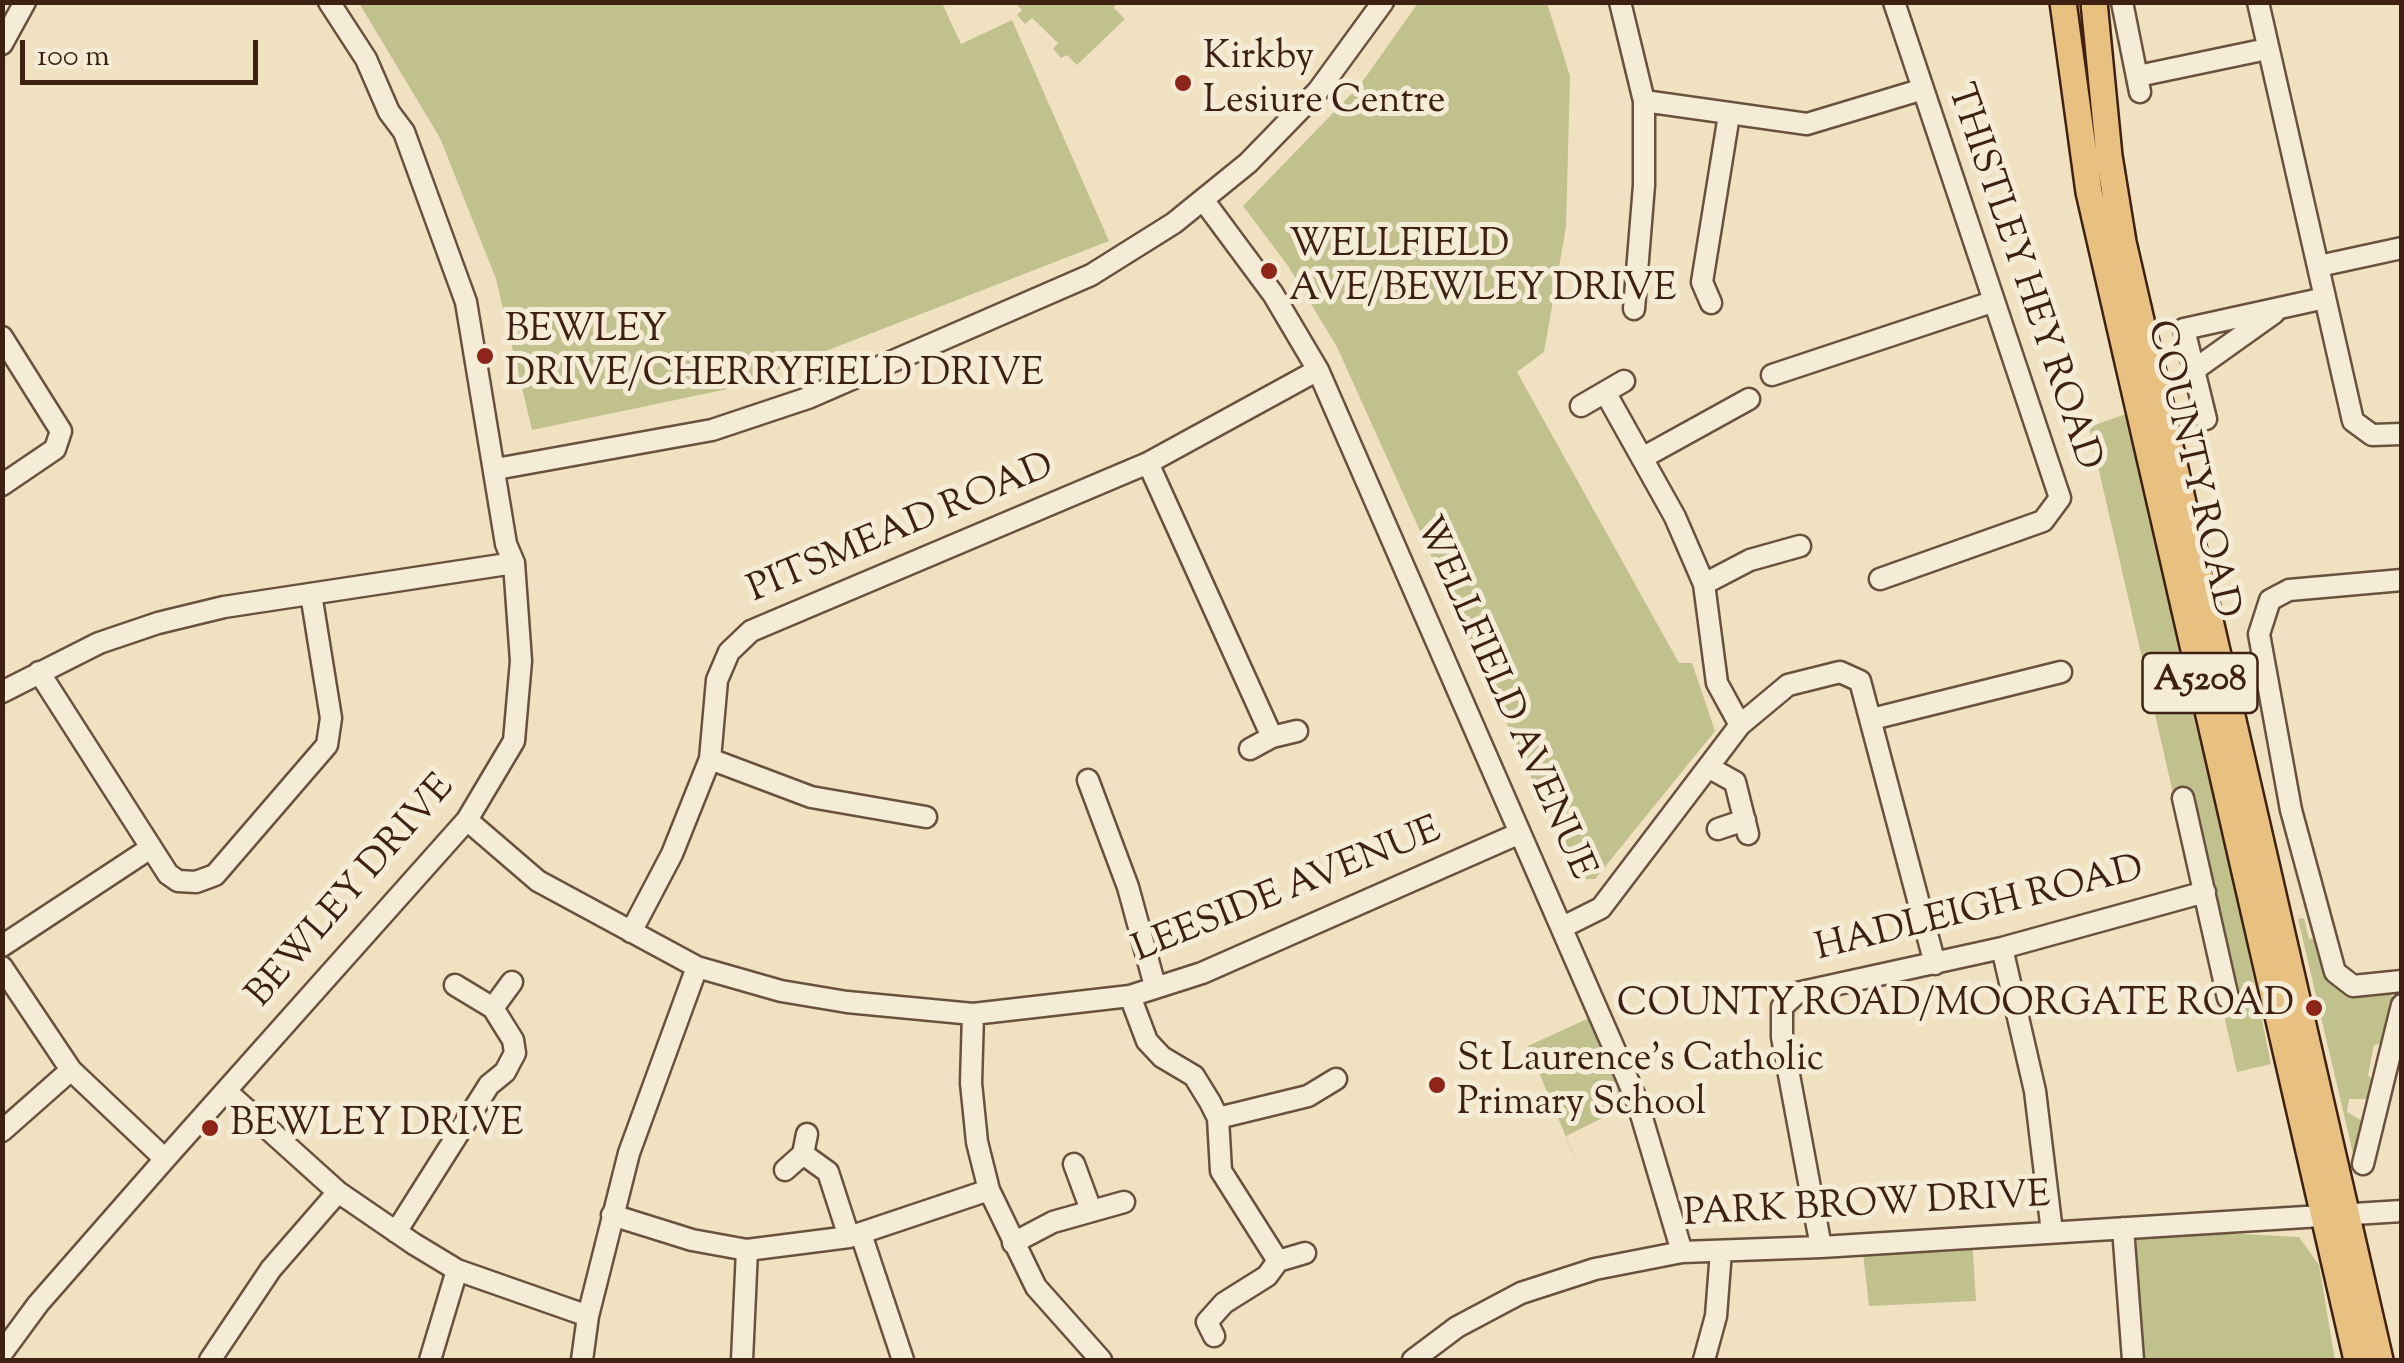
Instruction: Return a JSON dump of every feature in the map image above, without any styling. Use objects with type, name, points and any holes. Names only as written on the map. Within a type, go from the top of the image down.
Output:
[{"type":"main road","name":"COUNTY ROAD","points":[[2063,2],[2092,210],[2338,1215],[2380,1360]]},
{"type":"main road","name":"COUNTY ROAD","points":[[2094,2],[2108,156],[2123,242],[2302,1031],[2338,1215],[2357,1360]]},
{"type":"street","points":[[5,48],[25,2]]},
{"type":"street","name":"BEWLEY DRIVE","points":[[2,1353],[38,1304],[468,820],[514,741],[521,675],[514,563],[506,544],[496,469],[458,273],[404,132],[389,112],[366,59],[330,2]]},
{"type":"street","points":[[496,469],[712,430],[808,398],[1091,275],[1204,201],[1302,109],[1383,2]]},
{"type":"street","points":[[1620,2],[1644,101],[1640,272],[1634,310]]},
{"type":"street","name":"THISTLEY HEY ROAD","points":[[1880,579],[2043,521],[2054,512],[2060,498],[2047,449],[1920,90],[1894,2]]},
{"type":"street","points":[[2122,2],[2139,84],[2267,49]]},
{"type":"street","points":[[2258,2],[2353,420],[2372,434],[2402,434]]},
{"type":"street","points":[[1644,101],[1807,124],[1920,90]]},
{"type":"street","points":[[1711,303],[1702,282],[1730,115]]},
{"type":"street","name":"WELLFIELD AVENUE","points":[[1204,201],[1273,294],[1318,370],[1639,1105],[1682,1252]]},
{"type":"street","points":[[2318,266],[2402,248]]},
{"type":"street","points":[[2206,419],[2178,323],[2325,298]]},
{"type":"street","points":[[1772,376],[1992,302]]},
{"type":"street","points":[[2194,370],[2282,308]]},
{"type":"street","points":[[2,337],[61,431],[55,450],[2,485]]},
{"type":"street","name":"PITSMEAD ROAD","points":[[631,932],[672,854],[710,759],[717,680],[729,652],[751,631],[1148,463],[1318,370]]},
{"type":"street","points":[[1580,406],[1615,386],[1704,584],[1717,683],[1740,726]]},
{"type":"street","points":[[1644,457],[1749,399]]},
{"type":"street","points":[[1148,463],[1272,736]]},
{"type":"street","points":[[1704,584],[1750,560],[1800,546]]},
{"type":"street","points":[[2,692],[99,643],[158,623],[224,607],[514,563]]},
{"type":"street","points":[[2402,580],[2290,590],[2270,600],[2259,634],[2290,810],[2334,972],[2353,986],[2401,981],[2402,989]]},
{"type":"street","points":[[39,672],[149,848],[178,882],[196,882],[214,876],[327,745],[331,718],[311,594]]},
{"type":"street","points":[[1564,927],[1601,908],[1740,726],[1788,686],[1840,672],[1860,681],[1935,964]]},
{"type":"street","points":[[1872,718],[2061,672]]},
{"type":"street","points":[[1250,749],[1272,736],[1297,731]]},
{"type":"street","points":[[710,759],[811,797],[926,817]]},
{"type":"street","points":[[1710,768],[1735,782],[1746,827],[1718,829]]},
{"type":"street","points":[[1088,780],[1128,886],[1155,986]]},
{"type":"street","points":[[2183,798],[2228,998]]},
{"type":"street","name":"LEESIDE AVENUE","points":[[468,820],[538,881],[697,967],[781,990],[846,1002],[974,1014],[1130,996],[1202,973],[1520,833]]},
{"type":"street","points":[[2,946],[149,848]]},
{"type":"street","name":"HADLEIGH ROAD","points":[[1821,1248],[1782,1038],[1782,1007],[1797,992],[2002,948],[2204,892]]},
{"type":"street","points":[[2002,948],[2035,1090],[2052,1232]]},
{"type":"street","points":[[2,967],[71,1070],[165,1159]]},
{"type":"street","points":[[582,1360],[588,1316],[629,1152],[697,967]]},
{"type":"street","points":[[492,1008],[512,982]]},
{"type":"street","points":[[396,1232],[489,1086],[515,1053],[512,1040],[492,1008],[455,985]]},
{"type":"street","points":[[1130,996],[1147,1041],[1162,1057],[1194,1076],[1218,1118],[1221,1172],[1278,1261]]},
{"type":"street","points":[[2363,1164],[2402,1005]]},
{"type":"street","points":[[974,1014],[971,1083],[977,1142],[989,1190],[1036,1287],[1100,1360]]},
{"type":"street","points":[[2,1131],[71,1070]]},
{"type":"street","points":[[1218,1118],[1308,1096],[1336,1079]]},
{"type":"street","points":[[227,1092],[338,1192],[456,1270],[588,1316]]},
{"type":"street","points":[[2354,1107],[2375,1113]]},
{"type":"street","points":[[785,1170],[805,1144],[828,1172],[903,1360]]},
{"type":"street","points":[[1074,1164],[1091,1210]]},
{"type":"street","points":[[612,1215],[692,1240],[747,1250],[855,1235],[989,1190]]},
{"type":"street","points":[[210,1360],[271,1268],[338,1192]]},
{"type":"street","points":[[1013,1243],[1053,1222],[1124,1202]]},
{"type":"street","name":"PARK BROW DRIVE","points":[[1413,1360],[1458,1327],[1522,1293],[1595,1268],[1682,1252],[1821,1248],[2402,1211]]},
{"type":"street","points":[[2123,1228],[2134,1360]]},
{"type":"street","points":[[742,1360],[747,1250]]},
{"type":"street","points":[[1704,1360],[1716,1316],[1721,1251]]},
{"type":"street","points":[[1204,1325],[1224,1303],[1267,1276],[1278,1261],[1304,1253]]},
{"type":"street","points":[[430,1360],[456,1270]]},
{"type":"green space","points":[[359,3],[942,3],[961,44],[1012,20],[1109,241],[728,389],[532,430],[496,279],[440,138]]},
{"type":"green space","points":[[1015,3],[1118,3],[1113,7],[1125,19],[1077,65],[1067,55],[1061,58],[1053,49],[1058,43],[1032,18],[1025,24],[1017,15],[1022,10]]},
{"type":"green space","points":[[1418,3],[1547,3],[1570,76],[1566,227],[1544,352],[1517,372],[1679,663],[1692,663],[1715,731],[1595,879],[1577,879],[1337,347],[1288,266],[1243,206],[1360,85]]},
{"type":"green space","points":[[2137,410],[2271,1064],[2237,1072],[2089,427]]},
{"type":"green space","points":[[2304,918],[2309,939],[2316,938],[2330,976],[2388,990],[2397,1003],[2385,1043],[2374,1045],[2368,1075],[2374,1081],[2370,1099],[2349,1099],[2347,1112],[2364,1122],[2356,1166],[2298,919]]},
{"type":"green space","points":[[1600,1013],[1637,1101],[1566,1136],[1583,1178],[1528,1046]]},
{"type":"green space","points":[[2123,1228],[2299,1237],[2319,1265],[2335,1360],[2133,1360]]},
{"type":"green space","points":[[1972,1237],[1976,1301],[1869,1306],[1862,1245]]},
{"type":"place","name":"Kirkby Lesiure Centre","points":[[1183,83]]},
{"type":"place","name":"WELLFIELD AVE/BEWLEY DRIVE","points":[[1269,271]]},
{"type":"place","name":"BEWLEY DRIVE/CHERRYFIELD DRIVE","points":[[485,356]]},
{"type":"place","name":"COUNTY ROAD/MOORGATE ROAD","points":[[2314,1008]]},
{"type":"place","name":"St Laurence's Catholic Primary School","points":[[1437,1085]]},
{"type":"place","name":"BEWLEY DRIVE","points":[[210,1128]]}]
